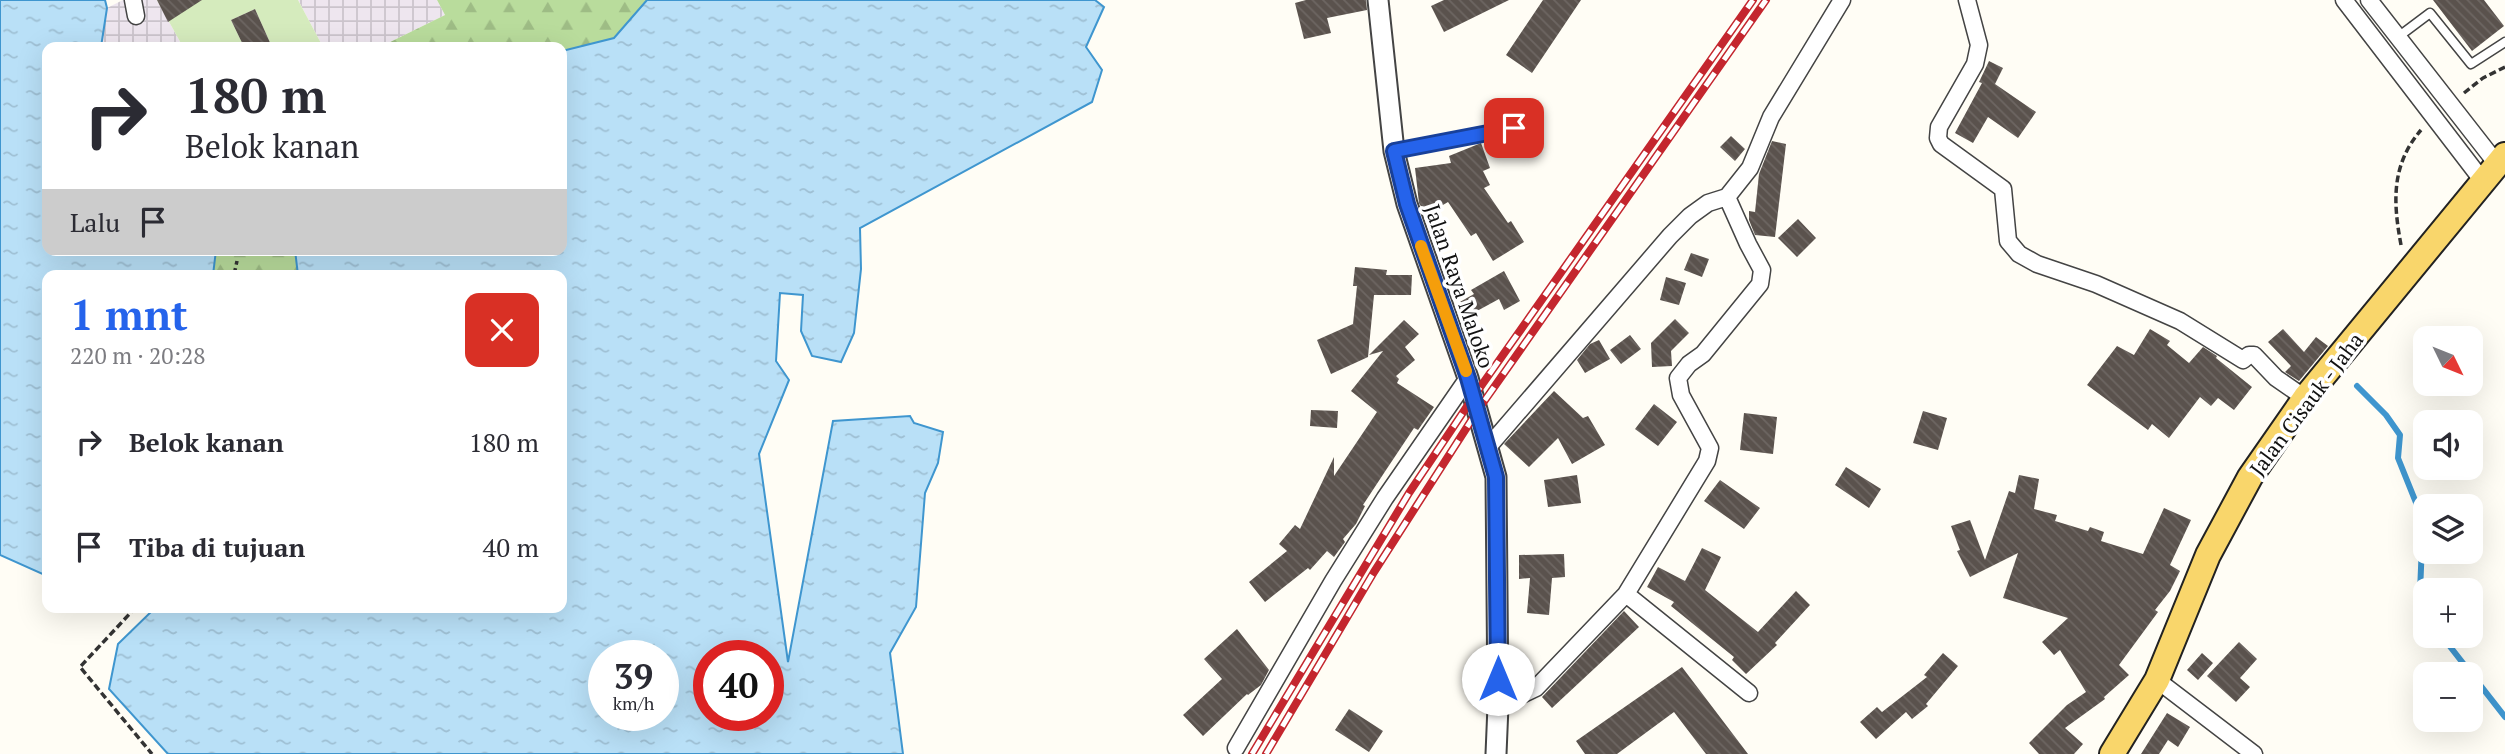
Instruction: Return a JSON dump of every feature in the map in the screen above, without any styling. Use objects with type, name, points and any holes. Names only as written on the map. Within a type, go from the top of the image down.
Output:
[{"type":"main road","name":"Jalan Cisauk - Jaha","points":[[2112,754],[2157,680],[2208,555],[2250,477],[2305,398],[2495,166]]},
{"type":"street","name":"Jalan Raya Maloko","points":[[1378,0],[1394,151],[1407,204],[1468,378],[1496,477],[1496,754]]},
{"type":"street","points":[[1489,446],[1670,236],[1708,202],[1727,197],[1750,168],[1771,117],[1842,0]]},
{"type":"street","points":[[1967,0],[1979,53],[1940,127],[1938,138],[1941,144],[2003,189],[2008,241],[2012,248],[2037,264],[2096,284],[2180,321],[2243,360],[2254,355],[2276,378],[2305,398]]},
{"type":"street","points":[[2344,0],[2432,116],[2495,166]]},
{"type":"street","points":[[2369,0],[2450,103],[2495,166]]},
{"type":"street","points":[[1498,706],[1536,688],[1626,594],[1707,461],[1710,448],[1681,395],[1678,378],[1689,364],[1703,354],[1760,284],[1762,270],[1727,197]]},
{"type":"street","points":[[1236,748],[1333,581],[1385,498],[1468,378]]},
{"type":"street","points":[[1626,594],[1749,693]]},
{"type":"street","points":[[2157,680],[2254,754]]},
{"type":"lane","points":[[2398,37],[2430,13],[2471,64],[2505,42]]},
{"type":"lane","points":[[1394,151],[1514,128]]},
{"type":"path","points":[[2450,103],[2483,78],[2505,67]]},
{"type":"path","points":[[2401,246],[2394,209],[2397,182],[2407,149],[2432,116]]},
{"type":"path","points":[[235,270],[237,261]]},
{"type":"path","points":[[130,613],[80,667],[152,754]]},
{"type":"shaded area","points":[[123,0],[157,0],[180,42],[102,42],[107,8]]},
{"type":"shaded area","points":[[298,0],[437,0],[445,15],[390,42],[320,42]]},
{"type":"green space","points":[[157,0],[298,0],[320,42],[270,42],[255,9],[231,20],[242,42],[180,42]]},
{"type":"green space","points":[[437,0],[647,0],[614,38],[567,50],[567,42],[390,42],[445,15]]},
{"type":"green space","points":[[215,256],[296,256],[297,270],[214,270]]},
{"type":"water","points":[[0,0],[105,0],[107,8],[102,42],[42,42],[42,256],[215,256],[214,270],[42,270],[42,574],[0,555]]},
{"type":"water","points":[[647,0],[1095,0],[1104,7],[1086,47],[1102,70],[1092,102],[860,228],[861,269],[854,333],[841,362],[812,356],[801,331],[803,295],[780,293],[776,361],[789,380],[759,454],[788,662],[833,421],[910,416],[914,423],[943,432],[938,463],[925,493],[916,607],[890,653],[903,754],[168,754],[109,689],[118,644],[150,613],[567,613],[567,270],[297,270],[296,256],[567,256],[567,50],[614,38]]},
{"type":"building","points":[[157,0],[202,0],[168,22]]},
{"type":"building","points":[[1306,0],[1366,0],[1367,10],[1327,18],[1331,33],[1304,39],[1295,3]]},
{"type":"building","points":[[1444,0],[1509,0],[1444,32],[1431,6]]},
{"type":"building","points":[[1543,0],[1581,0],[1532,73],[1506,55]]},
{"type":"building","points":[[2433,0],[2484,0],[2504,26],[2472,51]]},
{"type":"building","points":[[255,9],[270,42],[242,42],[231,20]]},
{"type":"building","points":[[1989,61],[2003,68],[1995,84],[2036,112],[2018,138],[1988,117],[1973,143],[1955,133],[1982,83],[1979,82]]},
{"type":"building","points":[[1731,136],[1745,149],[1735,161],[1720,147]]},
{"type":"building","points":[[1772,141],[1786,144],[1775,237],[1755,235],[1749,220],[1749,211],[1755,212],[1759,174]]},
{"type":"building","points":[[1481,143],[1490,168],[1483,171],[1490,185],[1484,188],[1524,242],[1493,261],[1476,233],[1471,236],[1448,202],[1426,215],[1419,203],[1415,168],[1451,163],[1449,156]]},
{"type":"building","points":[[1798,219],[1816,238],[1797,257],[1778,238]]},
{"type":"building","points":[[1691,253],[1709,259],[1702,277],[1684,270]]},
{"type":"building","points":[[1355,267],[1387,270],[1386,275],[1412,275],[1411,295],[1374,295],[1368,357],[1331,374],[1317,340],[1353,324],[1357,286],[1353,286]]},
{"type":"building","points":[[1504,271],[1520,301],[1504,310],[1499,299],[1466,317],[1458,303],[1474,294],[1471,290]]},
{"type":"building","points":[[1666,277],[1686,283],[1679,305],[1660,300]]},
{"type":"building","points":[[1675,319],[1689,333],[1671,351],[1672,366],[1652,367],[1651,343]]},
{"type":"building","points":[[1404,320],[1419,334],[1405,347],[1415,360],[1396,376],[1399,379],[1397,383],[1434,407],[1418,430],[1414,428],[1386,470],[1334,557],[1327,551],[1310,570],[1308,568],[1265,602],[1249,582],[1287,551],[1279,544],[1295,525],[1300,529],[1334,457],[1334,476],[1377,412],[1351,391],[1383,351],[1369,355]]},
{"type":"building","points":[[2150,329],[2170,341],[2167,345],[2189,363],[2203,347],[2252,387],[2234,410],[2218,398],[2211,406],[2200,397],[2169,438],[2152,424],[2148,430],[2087,385],[2117,346],[2134,355]]},
{"type":"building","points":[[2283,329],[2304,352],[2316,337],[2328,346],[2299,381],[2285,372],[2291,366],[2268,342]]},
{"type":"building","points":[[1630,335],[1641,349],[1621,364],[1610,350]]},
{"type":"building","points":[[1599,340],[1610,359],[1585,373],[1577,360],[1590,344]]},
{"type":"building","points":[[1554,391],[1583,418],[1588,416],[1605,445],[1572,464],[1558,438],[1529,467],[1504,444]]},
{"type":"building","points":[[1654,404],[1677,422],[1658,446],[1635,429]]},
{"type":"building","points":[[1311,410],[1338,411],[1337,428],[1310,426]]},
{"type":"building","points":[[1923,411],[1947,418],[1938,450],[1913,443]]},
{"type":"building","points":[[1744,413],[1777,417],[1773,454],[1740,450]]},
{"type":"building","points":[[1846,467],[1881,489],[1869,508],[1835,485]]},
{"type":"building","points":[[1577,475],[1581,503],[1548,507],[1544,480]]},
{"type":"building","points":[[2019,475],[2039,479],[2034,509],[2057,515],[2055,521],[2088,531],[2090,527],[2104,532],[2101,541],[2143,554],[2164,508],[2191,520],[2170,565],[2180,571],[2170,591],[2155,610],[2158,612],[2119,665],[2129,675],[2104,697],[2105,699],[2065,728],[2083,744],[2074,754],[2039,754],[2029,743],[2067,705],[2086,692],[2060,650],[2054,655],[2042,642],[2068,618],[2003,598],[2018,553],[1970,577],[1957,551],[1960,550],[1951,526],[1970,520],[1985,560],[2009,491],[2015,493]]},
{"type":"building","points":[[1720,480],[1760,508],[1744,529],[1704,501]]},
{"type":"building","points":[[1702,548],[1721,557],[1705,590],[1758,632],[1796,591],[1810,605],[1775,643],[1777,645],[1746,674],[1732,660],[1734,657],[1671,606],[1674,602],[1647,587],[1658,567],[1685,581]]},
{"type":"building","points":[[1564,554],[1565,577],[1552,578],[1549,615],[1527,613],[1530,578],[1519,579],[1519,555]]},
{"type":"building","points":[[1624,611],[1639,627],[1552,708],[1542,697]]},
{"type":"building","points":[[1237,629],[1269,670],[1261,685],[1247,694],[1203,736],[1183,715],[1222,679],[1204,659]]},
{"type":"building","points":[[2239,642],[2257,659],[2240,678],[2250,687],[2236,702],[2207,676]]},
{"type":"building","points":[[1943,653],[1958,666],[1926,704],[1928,706],[1912,719],[1906,712],[1876,739],[1860,722],[1877,707],[1882,712],[1927,677],[1924,675]]},
{"type":"building","points":[[2202,653],[2213,663],[2198,680],[2187,670]]},
{"type":"building","points":[[1682,667],[1748,754],[1706,754],[1674,712],[1617,754],[1585,754],[1576,741]]},
{"type":"building","points":[[1349,709],[1383,731],[1369,752],[1335,730]]},
{"type":"building","points":[[2167,713],[2190,727],[2178,747],[2168,740],[2159,754],[2141,754]]},
{"type":"waterway","points":[[2357,386],[2386,415],[2400,435],[2398,458],[2423,520],[2421,578]]},
{"type":"waterway","points":[[2451,648],[2505,717]]},
{"type":"railway","points":[[1252,754],[1409,493],[1474,396],[1753,0]]},
{"type":"railway","points":[[1266,754],[1374,572],[1478,410],[1766,0]]},
{"type":"slow traffic","points":[[1421,246],[1466,371]]},
{"type":"route","points":[[1498,679],[1496,477],[1468,378],[1407,204],[1394,151],[1514,128]]}]
